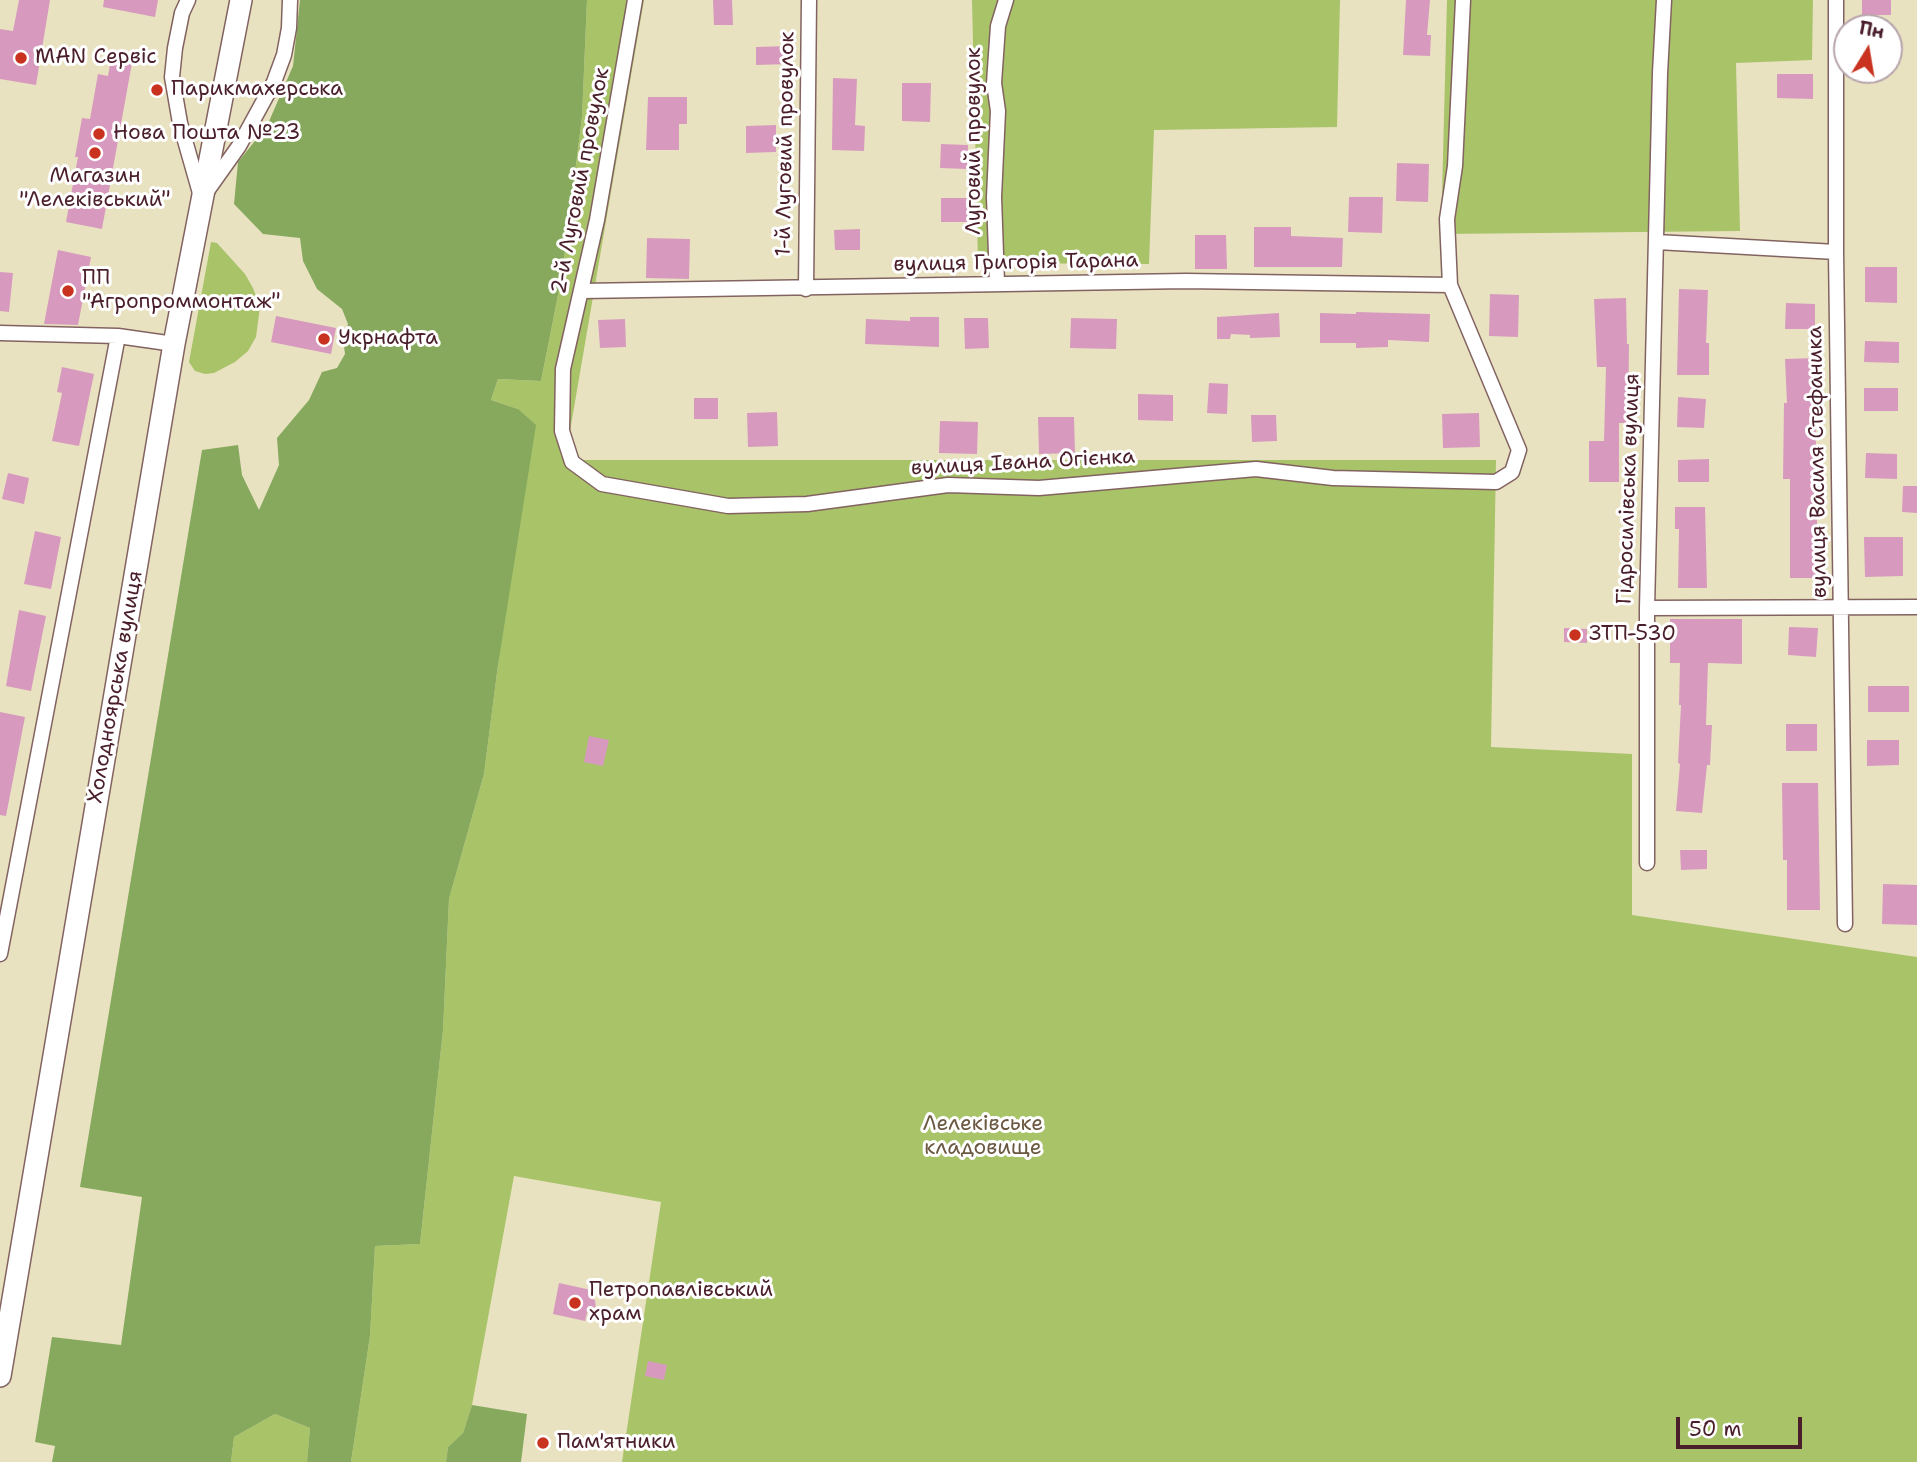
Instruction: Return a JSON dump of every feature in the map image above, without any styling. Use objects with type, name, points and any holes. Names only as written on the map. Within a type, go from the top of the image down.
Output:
[{"type":"main road","name":"Холодноярська вулиця","points":[[0,1376],[4,1324],[174,344],[241,0]]},
{"type":"street","points":[[188,0],[182,13],[172,77],[180,123],[202,198]]},
{"type":"street","points":[[202,198],[239,146],[274,82],[284,55],[290,0]]},
{"type":"street","name":"2-й Луговий провулок","points":[[563,369],[597,220],[635,0]]},
{"type":"street","name":"1-й Луговий провулок","points":[[806,289],[809,0]]},
{"type":"street","name":"Луговий провулок","points":[[997,283],[994,197],[998,111],[994,83],[998,26],[1006,0]]},
{"type":"street","points":[[1450,285],[1447,219],[1455,166],[1463,0]]},
{"type":"street","name":"Гідросилівська вулиця","points":[[1647,863],[1647,608],[1664,0]]},
{"type":"street","name":"вулиця Василя Стефаника","points":[[1836,0],[1836,252],[1845,924]]},
{"type":"street","points":[[1657,242],[1836,252]]},
{"type":"street","name":"вулиця Григорія Тарана","points":[[582,291],[1186,281],[1450,285]]},
{"type":"street","name":"вулиця Івана Огієнка","points":[[563,369],[562,430],[572,462],[601,484],[728,506],[807,503],[948,485],[1039,488],[1256,469],[1333,478],[1496,482],[1512,472],[1519,450],[1450,285]]},
{"type":"street","points":[[0,334],[118,336],[174,344]]},
{"type":"street","points":[[0,954],[118,336]]},
{"type":"street","points":[[1647,608],[1917,607]]},
{"type":"green space","points":[[300,0],[587,0],[582,117],[562,275],[541,381],[498,379],[491,400],[518,409],[536,425],[498,665],[484,774],[449,899],[443,1030],[420,1244],[375,1246],[370,1336],[351,1462],[307,1462],[310,1428],[275,1414],[234,1437],[231,1462],[52,1462],[55,1446],[35,1442],[52,1337],[121,1345],[142,1197],[80,1187],[202,450],[238,445],[242,475],[259,510],[279,465],[277,438],[309,400],[322,372],[337,368],[345,354],[343,338],[348,324],[342,309],[317,289],[303,261],[300,238],[263,234],[234,204],[238,162],[267,126],[293,66]]},
{"type":"green space","name":"Лелеківське кладовище","points":[[587,0],[644,0],[565,460],[1496,460],[1491,747],[1632,754],[1632,915],[1917,957],[1917,1462],[622,1462],[661,1202],[514,1176],[472,1405],[463,1433],[448,1447],[446,1462],[351,1462],[370,1336],[375,1246],[420,1244],[443,1030],[449,899],[484,774],[498,665],[518,409],[491,400],[498,379],[541,381],[562,275],[582,117]]},
{"type":"green space","points":[[972,0],[1340,0],[1337,127],[1154,130],[1149,264],[978,263]]},
{"type":"green space","points":[[1447,0],[1813,0],[1812,60],[1736,63],[1740,231],[1441,234]]},
{"type":"green space","points":[[211,242],[217,243],[245,274],[260,307],[256,337],[248,351],[235,362],[214,373],[205,374],[195,371],[189,362]]},
{"type":"green space","points":[[472,1405],[527,1414],[521,1462],[446,1462],[448,1447],[463,1433]]},
{"type":"green space","points":[[275,1414],[310,1428],[307,1462],[231,1462],[234,1437]]},
{"type":"building","name":"MAN Сервіс","points":[[19,0],[50,0],[36,85],[0,79],[0,29],[13,31]]},
{"type":"building","points":[[104,0],[158,0],[155,17],[103,7]]},
{"type":"building","points":[[713,0],[732,0],[733,25],[714,25]]},
{"type":"building","points":[[1406,0],[1430,0],[1427,35],[1431,35],[1430,56],[1403,55]]},
{"type":"building","points":[[1862,0],[1891,0],[1891,14],[1862,14]]},
{"type":"building","points":[[789,46],[790,64],[756,65],[756,47]]},
{"type":"building","points":[[111,59],[132,63],[102,229],[66,222],[82,118],[90,119],[98,74],[108,76]]},
{"type":"building","points":[[1777,74],[1813,74],[1813,99],[1777,98]]},
{"type":"building","points":[[833,78],[857,79],[855,125],[865,126],[864,151],[832,150]]},
{"type":"building","points":[[902,83],[931,83],[930,122],[902,121]]},
{"type":"building","points":[[648,97],[687,97],[687,124],[679,124],[679,150],[646,150]]},
{"type":"building","points":[[776,125],[776,152],[746,153],[746,126]]},
{"type":"building","points":[[941,144],[968,145],[967,169],[940,168]]},
{"type":"building","points":[[1397,163],[1429,164],[1428,202],[1396,201]]},
{"type":"building","points":[[1349,197],[1383,197],[1382,233],[1348,232]]},
{"type":"building","points":[[941,198],[971,198],[971,222],[941,222]]},
{"type":"building","points":[[1254,227],[1291,227],[1291,236],[1343,238],[1342,267],[1254,267]]},
{"type":"building","points":[[860,229],[860,250],[835,250],[834,230]]},
{"type":"building","points":[[1195,235],[1226,235],[1227,269],[1195,269]]},
{"type":"building","points":[[647,238],[690,239],[689,279],[646,278]]},
{"type":"building","name":"ПП \"Агропроммонтаж\"","points":[[58,250],[91,257],[78,325],[44,324]]},
{"type":"building","points":[[1865,267],[1897,267],[1897,303],[1865,302]]},
{"type":"building","points":[[0,272],[13,273],[9,312],[0,311]]},
{"type":"building","points":[[1679,289],[1708,290],[1706,343],[1709,343],[1709,375],[1677,375]]},
{"type":"building","points":[[1490,294],[1519,295],[1518,337],[1489,336]]},
{"type":"building","points":[[1626,298],[1629,344],[1628,423],[1619,423],[1619,482],[1589,482],[1589,441],[1604,441],[1606,367],[1597,367],[1594,299]]},
{"type":"building","points":[[1786,303],[1815,304],[1815,329],[1785,329]]},
{"type":"building","points":[[1279,313],[1280,337],[1250,338],[1250,335],[1231,334],[1230,339],[1217,339],[1217,317]]},
{"type":"building","points":[[1320,313],[1430,314],[1429,342],[1388,340],[1388,347],[1356,348],[1356,343],[1320,343]]},
{"type":"building","points":[[276,316],[336,328],[331,354],[271,342]]},
{"type":"building","points":[[910,317],[939,317],[939,347],[865,344],[866,319],[910,321]]},
{"type":"building","points":[[964,318],[988,318],[989,348],[965,349]]},
{"type":"building","points":[[1071,318],[1117,319],[1116,349],[1070,348]]},
{"type":"building","points":[[625,319],[626,347],[600,348],[598,320]]},
{"type":"building","points":[[1865,341],[1899,342],[1899,363],[1864,362]]},
{"type":"building","points":[[1815,358],[1816,453],[1820,453],[1821,491],[1821,504],[1817,505],[1817,563],[1822,563],[1822,578],[1790,578],[1790,479],[1783,479],[1784,403],[1787,403],[1785,359]]},
{"type":"building","points":[[62,367],[94,374],[79,446],[52,441],[62,393],[57,392]]},
{"type":"building","points":[[1209,383],[1228,384],[1227,414],[1207,413]]},
{"type":"building","points":[[1864,388],[1898,388],[1898,411],[1864,411]]},
{"type":"building","points":[[1138,394],[1173,395],[1173,421],[1138,420]]},
{"type":"building","points":[[1678,397],[1706,399],[1704,428],[1677,427]]},
{"type":"building","points":[[694,398],[718,398],[718,419],[694,419]]},
{"type":"building","points":[[777,412],[778,446],[748,447],[747,413]]},
{"type":"building","points":[[1479,413],[1480,447],[1443,448],[1442,414]]},
{"type":"building","points":[[1251,415],[1276,415],[1277,441],[1252,442]]},
{"type":"building","points":[[1038,417],[1074,417],[1075,453],[1039,454]]},
{"type":"building","points":[[940,421],[978,422],[977,454],[939,453]]},
{"type":"building","points":[[1866,453],[1897,454],[1897,479],[1865,478]]},
{"type":"building","points":[[1709,459],[1709,482],[1678,482],[1678,460]]},
{"type":"building","points":[[8,473],[29,478],[24,504],[2,499]]},
{"type":"building","points":[[1903,486],[1917,486],[1917,513],[1902,512]]},
{"type":"building","points":[[1675,507],[1705,507],[1707,588],[1678,588],[1679,529],[1675,529]]},
{"type":"building","points":[[35,531],[61,537],[51,589],[24,584]]},
{"type":"building","points":[[1864,537],[1903,537],[1903,576],[1865,577]]},
{"type":"building","points":[[19,610],[46,616],[31,691],[6,686]]},
{"type":"building","points":[[1670,619],[1742,619],[1742,664],[1708,663],[1706,725],[1712,725],[1710,765],[1707,765],[1702,813],[1676,811],[1680,764],[1680,663],[1670,663]]},
{"type":"building","points":[[1789,627],[1818,628],[1816,657],[1788,655]]},
{"type":"building","name":"ЗТП-530","points":[[1564,628],[1587,629],[1587,643],[1564,642]]},
{"type":"building","points":[[1868,686],[1909,686],[1909,712],[1868,712]]},
{"type":"building","points":[[0,712],[25,717],[6,816],[0,815]]},
{"type":"building","points":[[1786,724],[1817,724],[1817,751],[1786,751]]},
{"type":"building","points":[[589,736],[609,740],[603,766],[584,762]]},
{"type":"building","points":[[1867,740],[1899,740],[1899,765],[1867,766]]},
{"type":"building","points":[[1782,783],[1818,783],[1820,910],[1787,910]]},
{"type":"building","points":[[1680,850],[1707,850],[1707,869],[1681,870]]},
{"type":"building","points":[[1883,884],[1917,885],[1917,925],[1882,924]]},
{"type":"building","name":"Петропавлівський храм","points":[[559,1283],[591,1290],[590,1298],[595,1300],[596,1310],[587,1313],[585,1321],[553,1314]]},
{"type":"building","points":[[648,1361],[667,1365],[664,1380],[645,1376]]},
{"type":"place","name":"MAN Сервіс","points":[[21,58]]},
{"type":"place","name":"Парикмахерська","points":[[157,90]]},
{"type":"place","name":"Нова Пошта №23","points":[[99,134]]},
{"type":"place","name":"Магазин \"Лелеківський\"","points":[[95,153]]},
{"type":"place","name":"ПП \"Агропроммонтаж\"","points":[[68,291]]},
{"type":"place","name":"Укрнафта","points":[[324,339]]},
{"type":"place","name":"ЗТП-530","points":[[1575,635]]},
{"type":"place","name":"Петропавлівський храм","points":[[575,1303]]},
{"type":"place","name":"Пам'ятники","points":[[543,1443]]}]
